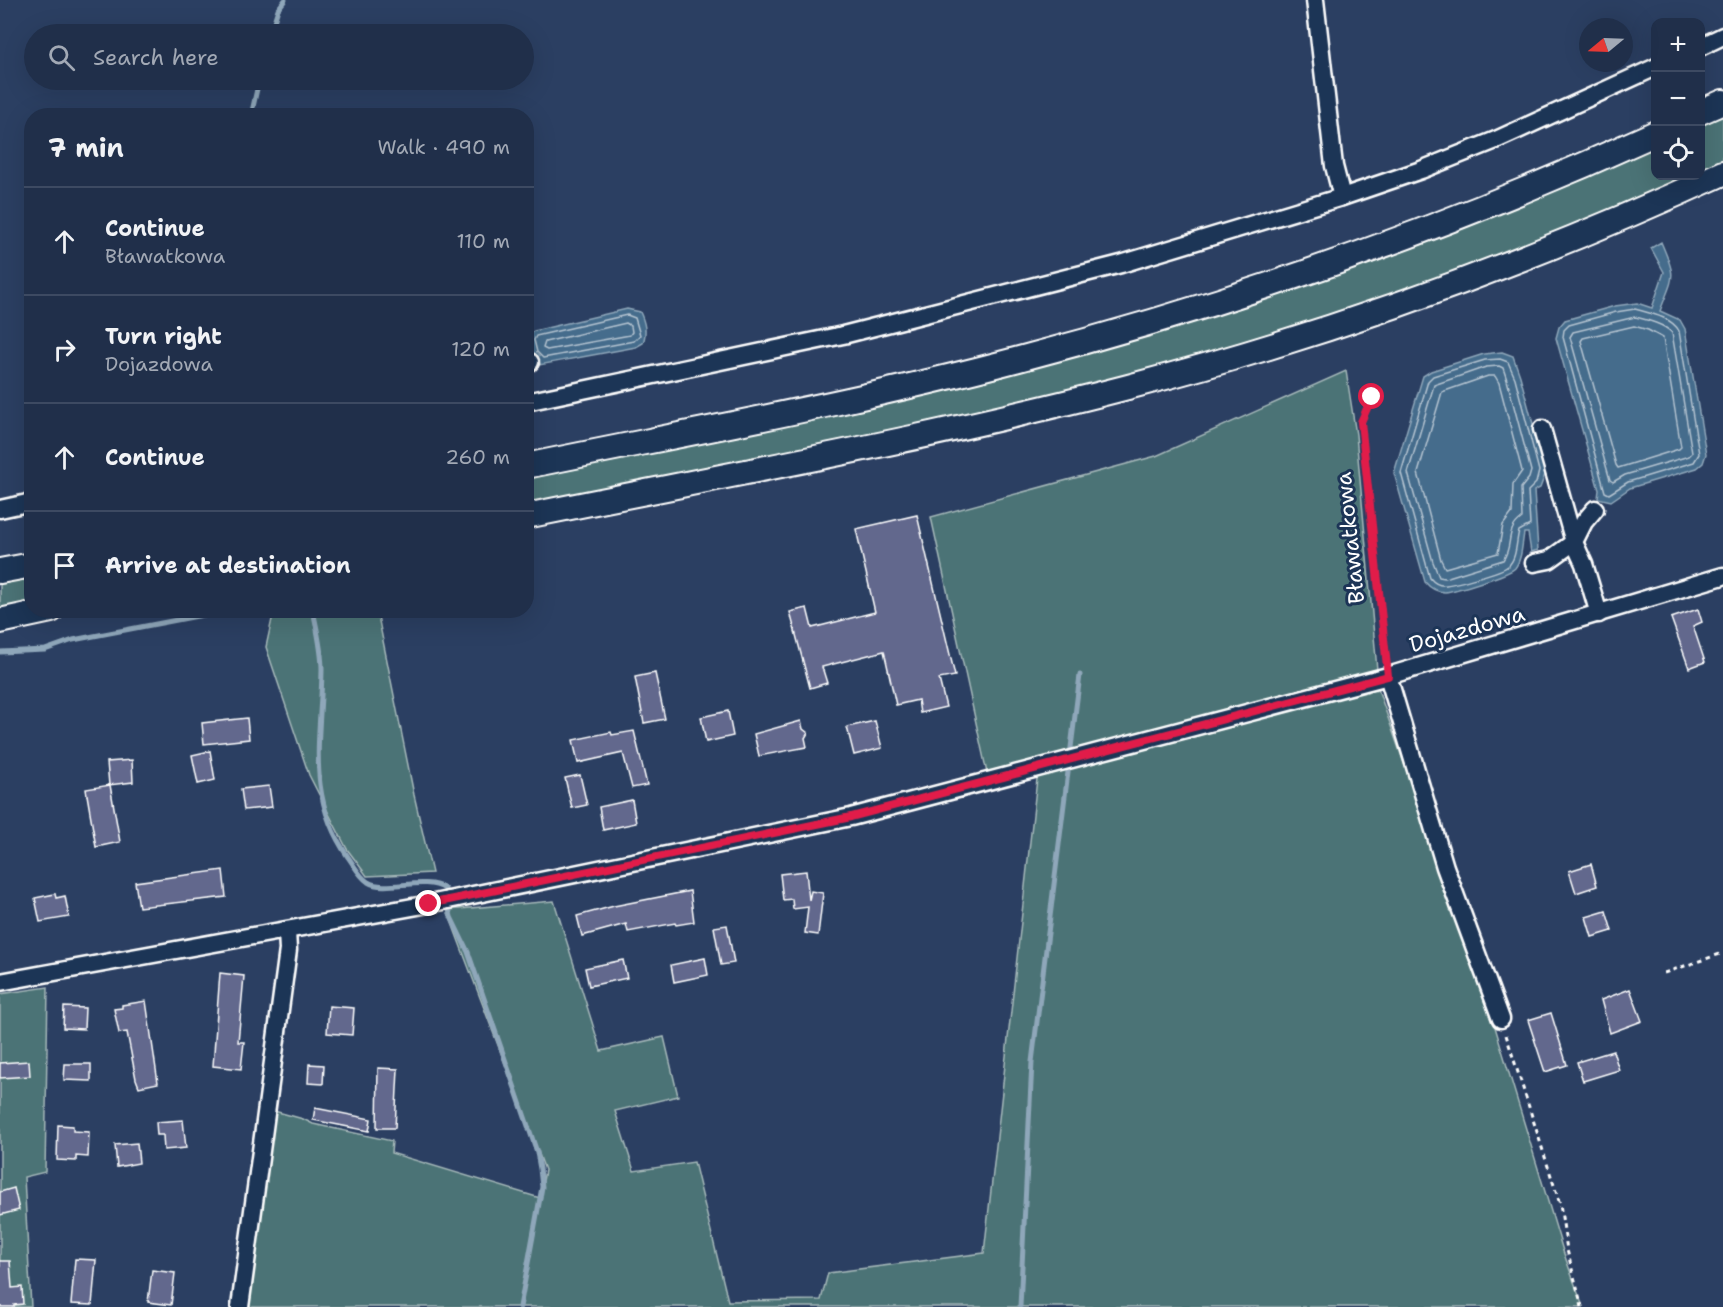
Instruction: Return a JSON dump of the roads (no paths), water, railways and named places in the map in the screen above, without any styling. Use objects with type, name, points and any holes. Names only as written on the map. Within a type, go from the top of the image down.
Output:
[{"type":"highway","points":[[1705,110],[1723,102]]},
{"type":"highway","points":[[534,464],[902,388],[1017,360],[1156,321],[1306,273],[1423,231],[1557,177],[1651,135]]},
{"type":"highway","points":[[534,514],[923,436],[1187,371],[1316,332],[1426,295],[1588,233],[1723,173]]},
{"type":"highway","points":[[0,572],[24,567]]},
{"type":"highway","points":[[0,621],[24,616]]},
{"type":"street","points":[[1315,0],[1334,166],[1342,197]]},
{"type":"street","points":[[1705,45],[1723,36]]},
{"type":"street","points":[[534,400],[855,332],[1121,264],[1342,197],[1459,155],[1651,69]]},
{"type":"street","points":[[1542,429],[1574,542],[1584,564],[1599,614]]},
{"type":"street","points":[[0,509],[24,504]]},
{"type":"street","points":[[1534,562],[1549,560],[1574,542],[1584,522],[1595,509]]},
{"type":"street","name":"Dojazdowa","points":[[0,982],[429,904],[832,822],[1388,676],[1723,576]]},
{"type":"street","points":[[1388,676],[1445,867],[1501,1019]]},
{"type":"street","points":[[240,1307],[288,950],[287,931]]},
{"type":"water","points":[[1661,242],[1670,263],[1672,276],[1660,311],[1680,320],[1685,329],[1706,454],[1703,463],[1697,468],[1630,488],[1611,501],[1598,498],[1599,490],[1556,338],[1559,327],[1565,320],[1615,306],[1637,303],[1652,308],[1664,272],[1651,248]]},
{"type":"water","points":[[627,309],[640,312],[645,335],[643,343],[636,347],[539,365],[534,358],[534,331]]},
{"type":"water","points":[[1502,352],[1513,356],[1546,472],[1540,488],[1534,491],[1538,550],[1531,552],[1528,533],[1524,533],[1519,560],[1511,571],[1470,586],[1445,592],[1439,591],[1431,588],[1425,582],[1394,473],[1423,376],[1431,371],[1484,354]]},
{"type":"waterway","points":[[273,24],[278,9],[285,0]]},
{"type":"waterway","points":[[253,108],[257,90]]},
{"type":"waterway","points":[[0,652],[45,650],[73,640],[187,618]]},
{"type":"waterway","points":[[315,618],[322,663],[318,766],[326,811],[334,834],[357,870],[368,882],[385,886],[427,884],[445,889],[451,917],[468,952],[537,1152],[542,1187],[520,1307]]},
{"type":"waterway","points":[[1020,1307],[1032,1062],[1080,675]]}]
